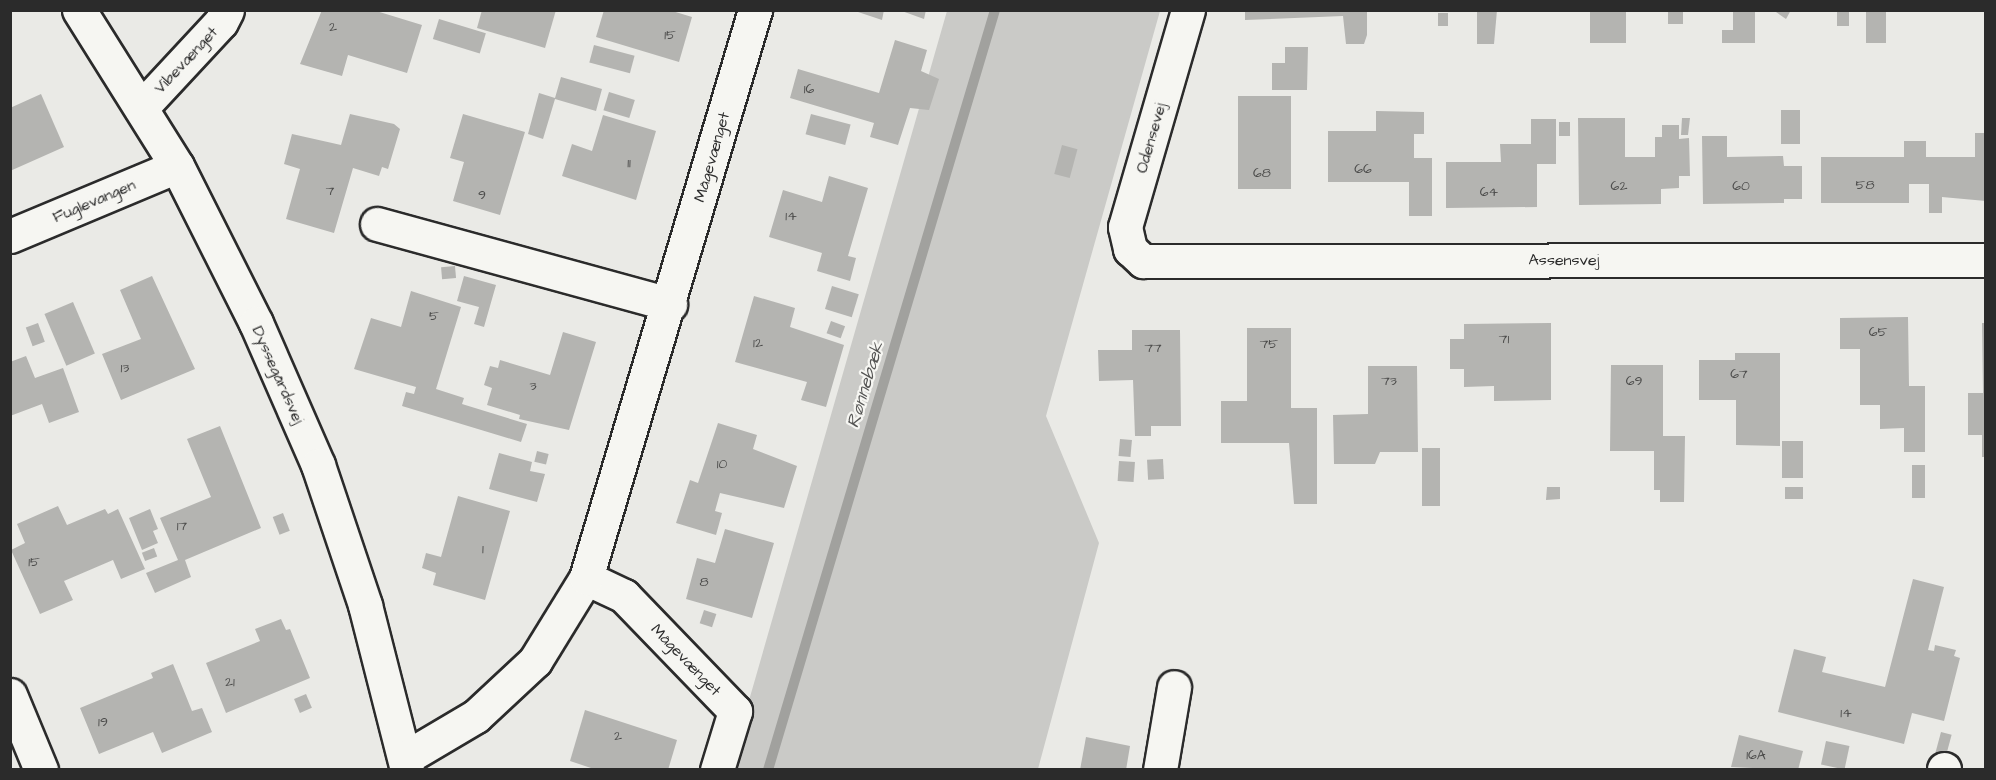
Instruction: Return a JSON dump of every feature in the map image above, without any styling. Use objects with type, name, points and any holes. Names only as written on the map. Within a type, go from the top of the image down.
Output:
[{"type":"street","name":"Dyssegårdsvej","points":[[79,10],[177,166],[256,323],[318,465],[365,605],[406,764]]},
{"type":"street","name":"Vibevænget","points":[[141,108],[221,22],[227,10]]},
{"type":"street","name":"Mågevænget","points":[[406,764],[476,716],[535,661],[586,578],[670,304],[755,10]]},
{"type":"street","name":"Odensevej","points":[[1143,261],[1130,249],[1125,227],[1188,10]]},
{"type":"street","name":"Fuglevangen","points":[[10,236],[177,166]]},
{"type":"street","points":[[377,224],[670,304]]},
{"type":"street","name":"Assensvej","points":[[1143,261],[1986,260]]},
{"type":"street","name":"Mågevænget","points":[[586,578],[624,596],[735,711],[717,770]]},
{"type":"street","points":[[1160,770],[1174,687]]},
{"type":"street","points":[[10,695],[41,770]]},
{"type":"shaded area","points":[[947,11],[1160,11],[1046,416],[1099,543],[1038,769],[729,770]]},
{"type":"building","points":[[322,10],[373,10],[422,25],[407,73],[348,55],[342,76],[300,64]]},
{"type":"building","points":[[482,10],[556,10],[545,48],[477,28]]},
{"type":"building","points":[[604,10],[669,10],[692,17],[679,62],[596,37]]},
{"type":"building","points":[[852,10],[884,10],[882,20]]},
{"type":"building","points":[[899,10],[926,10],[924,19]]},
{"type":"building","points":[[1245,10],[1367,10],[1367,35],[1364,44],[1346,44],[1343,16],[1245,20]]},
{"type":"building","points":[[1477,10],[1497,10],[1494,44],[1477,44]]},
{"type":"building","points":[[1590,10],[1626,10],[1626,43],[1590,43]]},
{"type":"building","points":[[1668,10],[1683,10],[1683,24],[1668,24]]},
{"type":"building","points":[[1733,10],[1755,10],[1755,43],[1722,43],[1722,30],[1733,30]]},
{"type":"building","points":[[1773,10],[1791,10],[1786,19]]},
{"type":"building","points":[[1837,10],[1849,10],[1849,26],[1837,26]]},
{"type":"building","points":[[1866,10],[1886,10],[1886,43],[1866,43]]},
{"type":"building","points":[[1438,13],[1448,13],[1448,26],[1438,26]]},
{"type":"building","points":[[439,19],[486,33],[480,53],[433,39]]},
{"type":"building","points":[[895,40],[927,50],[921,71],[939,79],[929,110],[910,108],[898,145],[870,137],[874,123],[790,98],[798,69],[879,93]]},
{"type":"building","points":[[594,45],[635,56],[630,73],[589,62]]},
{"type":"building","points":[[1285,47],[1308,47],[1307,90],[1272,90],[1272,63],[1285,63]]},
{"type":"building","points":[[561,77],[602,89],[596,111],[555,99],[543,139],[528,134],[539,93],[555,98]]},
{"type":"building","points":[[609,92],[635,100],[629,118],[603,110]]},
{"type":"building","points":[[41,94],[64,147],[10,171],[10,108]]},
{"type":"building","points":[[1238,96],[1291,96],[1291,189],[1238,189]]},
{"type":"building","points":[[1781,110],[1800,110],[1800,144],[1781,144]]},
{"type":"building","points":[[1376,111],[1424,112],[1424,134],[1414,134],[1414,158],[1432,158],[1432,216],[1409,216],[1409,182],[1328,182],[1328,131],[1376,131]]},
{"type":"building","points":[[350,114],[394,124],[400,129],[388,169],[382,167],[379,176],[353,168],[334,233],[286,219],[300,169],[284,164],[292,134],[341,145]]},
{"type":"building","points":[[463,114],[525,132],[500,215],[453,201],[464,162],[450,158]]},
{"type":"building","points":[[811,114],[851,125],[845,145],[806,134]]},
{"type":"building","points":[[603,115],[656,131],[636,200],[562,176],[572,144],[592,151]]},
{"type":"building","points":[[1578,118],[1625,118],[1625,157],[1655,157],[1655,137],[1662,137],[1662,125],[1679,125],[1679,139],[1689,138],[1690,176],[1679,176],[1679,188],[1661,189],[1661,204],[1579,205]]},
{"type":"building","points":[[1682,118],[1690,118],[1688,135],[1681,135]]},
{"type":"building","points":[[1531,119],[1556,119],[1556,164],[1537,164],[1537,207],[1446,208],[1446,162],[1501,162],[1500,144],[1531,144]]},
{"type":"building","points":[[1559,122],[1570,122],[1570,136],[1559,136]]},
{"type":"building","points":[[1975,133],[1986,133],[1986,201],[1942,197],[1942,213],[1929,213],[1929,184],[1909,184],[1909,203],[1821,203],[1821,157],[1904,157],[1904,141],[1926,141],[1926,157],[1975,157]]},
{"type":"building","points":[[1702,136],[1727,136],[1727,157],[1783,156],[1784,166],[1802,166],[1802,199],[1784,199],[1784,203],[1703,204]]},
{"type":"building","points":[[1062,145],[1077,149],[1070,178],[1054,174]]},
{"type":"building","points":[[829,176],[868,188],[848,256],[856,258],[850,281],[817,271],[822,253],[769,237],[783,190],[822,202]]},
{"type":"building","points":[[455,266],[456,278],[442,279],[441,267]]},
{"type":"building","points":[[152,276],[195,369],[121,400],[102,354],[141,339],[120,290]]},
{"type":"building","points":[[464,276],[496,285],[484,327],[474,324],[479,307],[457,301]]},
{"type":"building","points":[[832,286],[859,294],[852,317],[825,309]]},
{"type":"building","points":[[411,291],[461,307],[436,389],[464,398],[462,404],[527,424],[521,442],[402,406],[406,392],[414,394],[416,387],[354,369],[371,318],[401,327]]},
{"type":"building","points":[[754,296],[795,308],[790,327],[844,345],[826,407],[801,400],[807,382],[735,362]]},
{"type":"building","points":[[73,302],[95,354],[66,366],[44,314]]},
{"type":"building","points":[[1908,317],[1909,386],[1925,386],[1925,452],[1904,452],[1904,428],[1880,429],[1880,405],[1860,405],[1860,349],[1840,349],[1840,318]]},
{"type":"building","points":[[831,321],[845,326],[841,338],[827,333]]},
{"type":"building","points":[[38,323],[45,342],[33,346],[26,327]]},
{"type":"building","points":[[1551,323],[1551,400],[1494,401],[1494,386],[1464,387],[1464,369],[1450,369],[1450,339],[1464,339],[1464,324]]},
{"type":"building","points":[[1982,323],[1986,323],[1986,457],[1982,457],[1982,435],[1968,435],[1968,393],[1983,393]]},
{"type":"building","points":[[1247,328],[1291,328],[1291,408],[1317,408],[1317,504],[1294,504],[1289,443],[1221,443],[1221,401],[1247,401]]},
{"type":"building","points":[[1132,330],[1180,330],[1181,426],[1151,426],[1151,436],[1135,436],[1133,380],[1099,381],[1098,350],[1132,350]]},
{"type":"building","points":[[563,332],[596,342],[569,430],[519,419],[520,415],[487,405],[492,388],[484,385],[490,366],[498,368],[500,360],[550,375]]},
{"type":"building","points":[[1735,353],[1780,353],[1780,446],[1736,445],[1736,400],[1699,400],[1699,360],[1735,360]]},
{"type":"building","points":[[26,356],[35,378],[63,368],[79,412],[49,423],[42,404],[10,416],[10,362]]},
{"type":"building","points":[[1611,365],[1663,365],[1663,436],[1685,436],[1684,502],[1660,502],[1660,490],[1654,490],[1654,451],[1610,451]]},
{"type":"building","points":[[1368,366],[1417,366],[1418,452],[1380,452],[1375,464],[1334,464],[1333,415],[1368,414]]},
{"type":"building","points":[[718,423],[757,435],[753,449],[797,466],[784,508],[720,493],[715,511],[722,513],[716,535],[676,523],[690,480],[698,483]]},
{"type":"building","points":[[220,426],[261,528],[185,560],[191,577],[155,593],[146,573],[178,560],[160,518],[211,497],[187,439]]},
{"type":"building","points":[[1120,439],[1132,440],[1130,457],[1119,456]]},
{"type":"building","points":[[1782,441],[1803,441],[1803,478],[1782,478]]},
{"type":"building","points":[[1422,448],[1440,448],[1440,506],[1422,506]]},
{"type":"building","points":[[537,451],[549,454],[546,465],[534,462]]},
{"type":"building","points":[[499,453],[532,462],[530,471],[545,474],[537,502],[489,489]]},
{"type":"building","points":[[1163,459],[1164,479],[1148,480],[1147,460]]},
{"type":"building","points":[[1119,461],[1135,462],[1134,482],[1118,481]]},
{"type":"building","points":[[1912,465],[1925,465],[1925,498],[1912,498]]},
{"type":"building","points":[[1547,487],[1560,487],[1560,499],[1546,500]]},
{"type":"building","points":[[1785,487],[1803,487],[1803,499],[1785,499]]},
{"type":"building","points":[[458,496],[510,511],[485,600],[433,585],[436,573],[422,568],[426,553],[441,557]]},
{"type":"building","points":[[58,506],[67,525],[105,509],[108,514],[118,509],[145,569],[121,579],[113,560],[64,581],[73,600],[40,614],[11,550],[25,543],[17,524]]},
{"type":"building","points":[[150,509],[158,529],[153,531],[158,543],[142,550],[129,518]]},
{"type":"building","points":[[283,513],[290,531],[280,535],[273,517]]},
{"type":"building","points":[[725,529],[774,543],[752,618],[686,599],[697,558],[715,563]]},
{"type":"building","points":[[154,548],[157,556],[145,561],[142,553]]},
{"type":"building","points":[[1913,579],[1944,587],[1928,650],[1934,651],[1935,645],[1956,650],[1954,656],[1960,658],[1944,721],[1912,713],[1904,744],[1778,712],[1794,649],[1826,657],[1822,672],[1885,687]]},
{"type":"building","points":[[704,610],[716,614],[712,627],[700,623]]},
{"type":"building","points":[[281,619],[286,630],[290,629],[310,678],[226,713],[206,663],[260,641],[255,629]]},
{"type":"building","points":[[173,664],[192,711],[202,708],[212,732],[162,753],[153,732],[99,754],[80,708],[153,678],[151,673]]},
{"type":"building","points":[[306,694],[312,708],[300,713],[294,699]]},
{"type":"building","points":[[585,710],[677,740],[668,770],[597,770],[570,761]]},
{"type":"building","points":[[1941,732],[1952,735],[1946,756],[1935,753]]},
{"type":"building","points":[[1739,735],[1803,751],[1798,770],[1731,767]]},
{"type":"building","points":[[1086,737],[1130,746],[1126,770],[1080,770]]},
{"type":"building","points":[[1826,741],[1849,746],[1844,769],[1821,764]]},
{"type":"waterway","name":"Rønnebæk","points":[[768,770],[995,10]]}]
